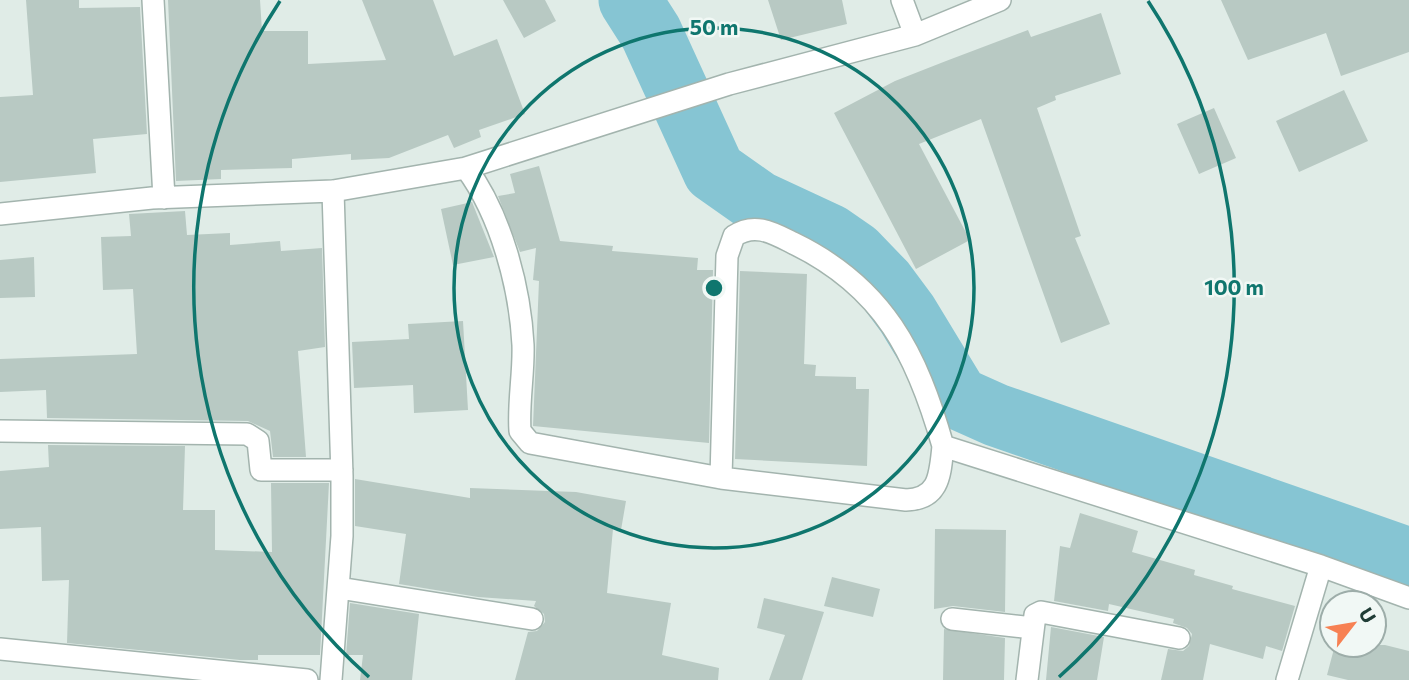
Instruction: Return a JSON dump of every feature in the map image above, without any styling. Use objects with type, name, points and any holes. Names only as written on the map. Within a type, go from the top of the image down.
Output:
[{"type":"street","points":[[153,0],[164,198]]},
{"type":"street","points":[[902,0],[915,35]]},
{"type":"street","points":[[0,214],[164,198],[333,191],[466,168],[654,111],[729,84],[915,35],[1000,0]]},
{"type":"street","points":[[466,168],[489,211],[513,281],[523,344],[519,426],[526,441],[721,478],[916,500],[927,495],[940,482],[943,446],[919,369],[878,306],[813,252],[772,232],[748,229],[734,236],[727,256],[721,478]]},
{"type":"street","points":[[331,680],[339,588],[342,470],[333,191]]},
{"type":"street","points":[[0,431],[247,435],[258,441],[261,470],[342,470]]},
{"type":"street","points":[[943,446],[1321,566],[1409,598]]},
{"type":"street","points":[[1287,680],[1321,566]]},
{"type":"street","points":[[339,588],[532,619]]},
{"type":"street","points":[[1027,680],[1035,615],[1041,612],[1179,638]]},
{"type":"street","points":[[952,619],[1033,628]]},
{"type":"street","points":[[0,649],[307,680]]},
{"type":"building","points":[[26,0],[79,0],[79,8],[140,7],[147,134],[93,139],[96,173],[0,182],[0,97],[33,95]]},
{"type":"building","points":[[168,0],[260,0],[262,31],[308,31],[308,64],[386,60],[362,0],[433,0],[454,56],[497,39],[525,114],[479,130],[481,137],[454,148],[448,135],[389,158],[351,160],[351,154],[292,159],[292,168],[221,170],[221,179],[176,181]]},
{"type":"building","points":[[503,0],[545,0],[556,21],[524,38]]},
{"type":"building","points":[[768,0],[842,0],[847,24],[781,40]]},
{"type":"building","points":[[1221,0],[1409,0],[1409,52],[1341,76],[1326,33],[1248,60]]},
{"type":"building","points":[[1101,13],[1121,74],[1055,96],[1056,100],[1037,108],[1081,236],[1075,238],[1110,324],[1061,343],[981,119],[919,144],[970,240],[916,269],[834,113],[895,81],[1028,30],[1031,37]]},
{"type":"building","points":[[1344,90],[1368,141],[1299,172],[1276,121]]},
{"type":"building","points":[[1214,108],[1236,158],[1199,174],[1177,124]]},
{"type":"building","points":[[539,166],[560,241],[613,246],[612,251],[698,258],[697,270],[713,270],[709,443],[533,426],[539,281],[533,280],[536,248],[520,252],[498,196],[515,193],[510,174]]},
{"type":"building","points":[[472,202],[494,257],[453,265],[441,209]]},
{"type":"building","points":[[185,211],[187,235],[230,233],[230,245],[280,241],[281,251],[322,248],[325,347],[298,351],[306,457],[273,457],[270,431],[248,421],[47,418],[46,390],[0,392],[0,359],[137,354],[133,289],[103,290],[101,237],[131,236],[129,214]]},
{"type":"building","points":[[34,257],[35,297],[0,298],[0,260]]},
{"type":"building","points":[[740,271],[807,274],[804,364],[816,365],[815,376],[856,377],[856,389],[869,389],[867,466],[735,459]]},
{"type":"building","points":[[463,321],[468,410],[414,413],[413,385],[354,388],[352,342],[409,339],[408,324]]},
{"type":"building","points":[[48,445],[185,446],[183,510],[215,510],[215,550],[272,552],[271,483],[329,483],[320,655],[258,655],[258,660],[240,660],[67,643],[69,580],[42,581],[41,527],[0,529],[0,471],[49,467]]},
{"type":"building","points":[[355,479],[470,498],[470,488],[576,492],[626,501],[621,530],[613,529],[607,593],[671,603],[662,655],[719,668],[718,680],[515,680],[528,632],[537,631],[545,622],[544,614],[534,606],[536,601],[478,597],[399,584],[406,534],[355,526]]},
{"type":"building","points":[[1080,513],[1138,531],[1132,552],[1195,570],[1194,575],[1233,586],[1232,589],[1295,606],[1282,651],[1266,646],[1263,659],[1210,644],[1203,680],[1161,680],[1168,649],[1183,651],[1189,646],[1192,634],[1187,628],[1173,623],[1174,619],[1109,604],[1108,611],[1054,601],[1060,546],[1070,548]]},
{"type":"building","points":[[935,529],[1006,530],[1005,612],[953,606],[934,609]]},
{"type":"building","points":[[832,577],[880,589],[873,617],[824,606]]},
{"type":"building","points":[[764,598],[824,612],[802,680],[769,680],[785,635],[757,628]]},
{"type":"building","points":[[350,603],[419,614],[412,680],[360,680],[363,655],[346,655]]},
{"type":"building","points":[[1051,627],[1104,637],[1097,680],[1046,680]]},
{"type":"building","points":[[944,629],[1005,638],[1004,680],[943,680]]},
{"type":"building","points":[[1388,646],[1409,651],[1409,680],[1348,680],[1327,675],[1331,659],[1388,659]]},
{"type":"waterway","points":[[630,0],[651,33],[714,171],[758,202],[829,235],[855,253],[884,283],[907,314],[958,398],[996,415],[1409,559]]}]
